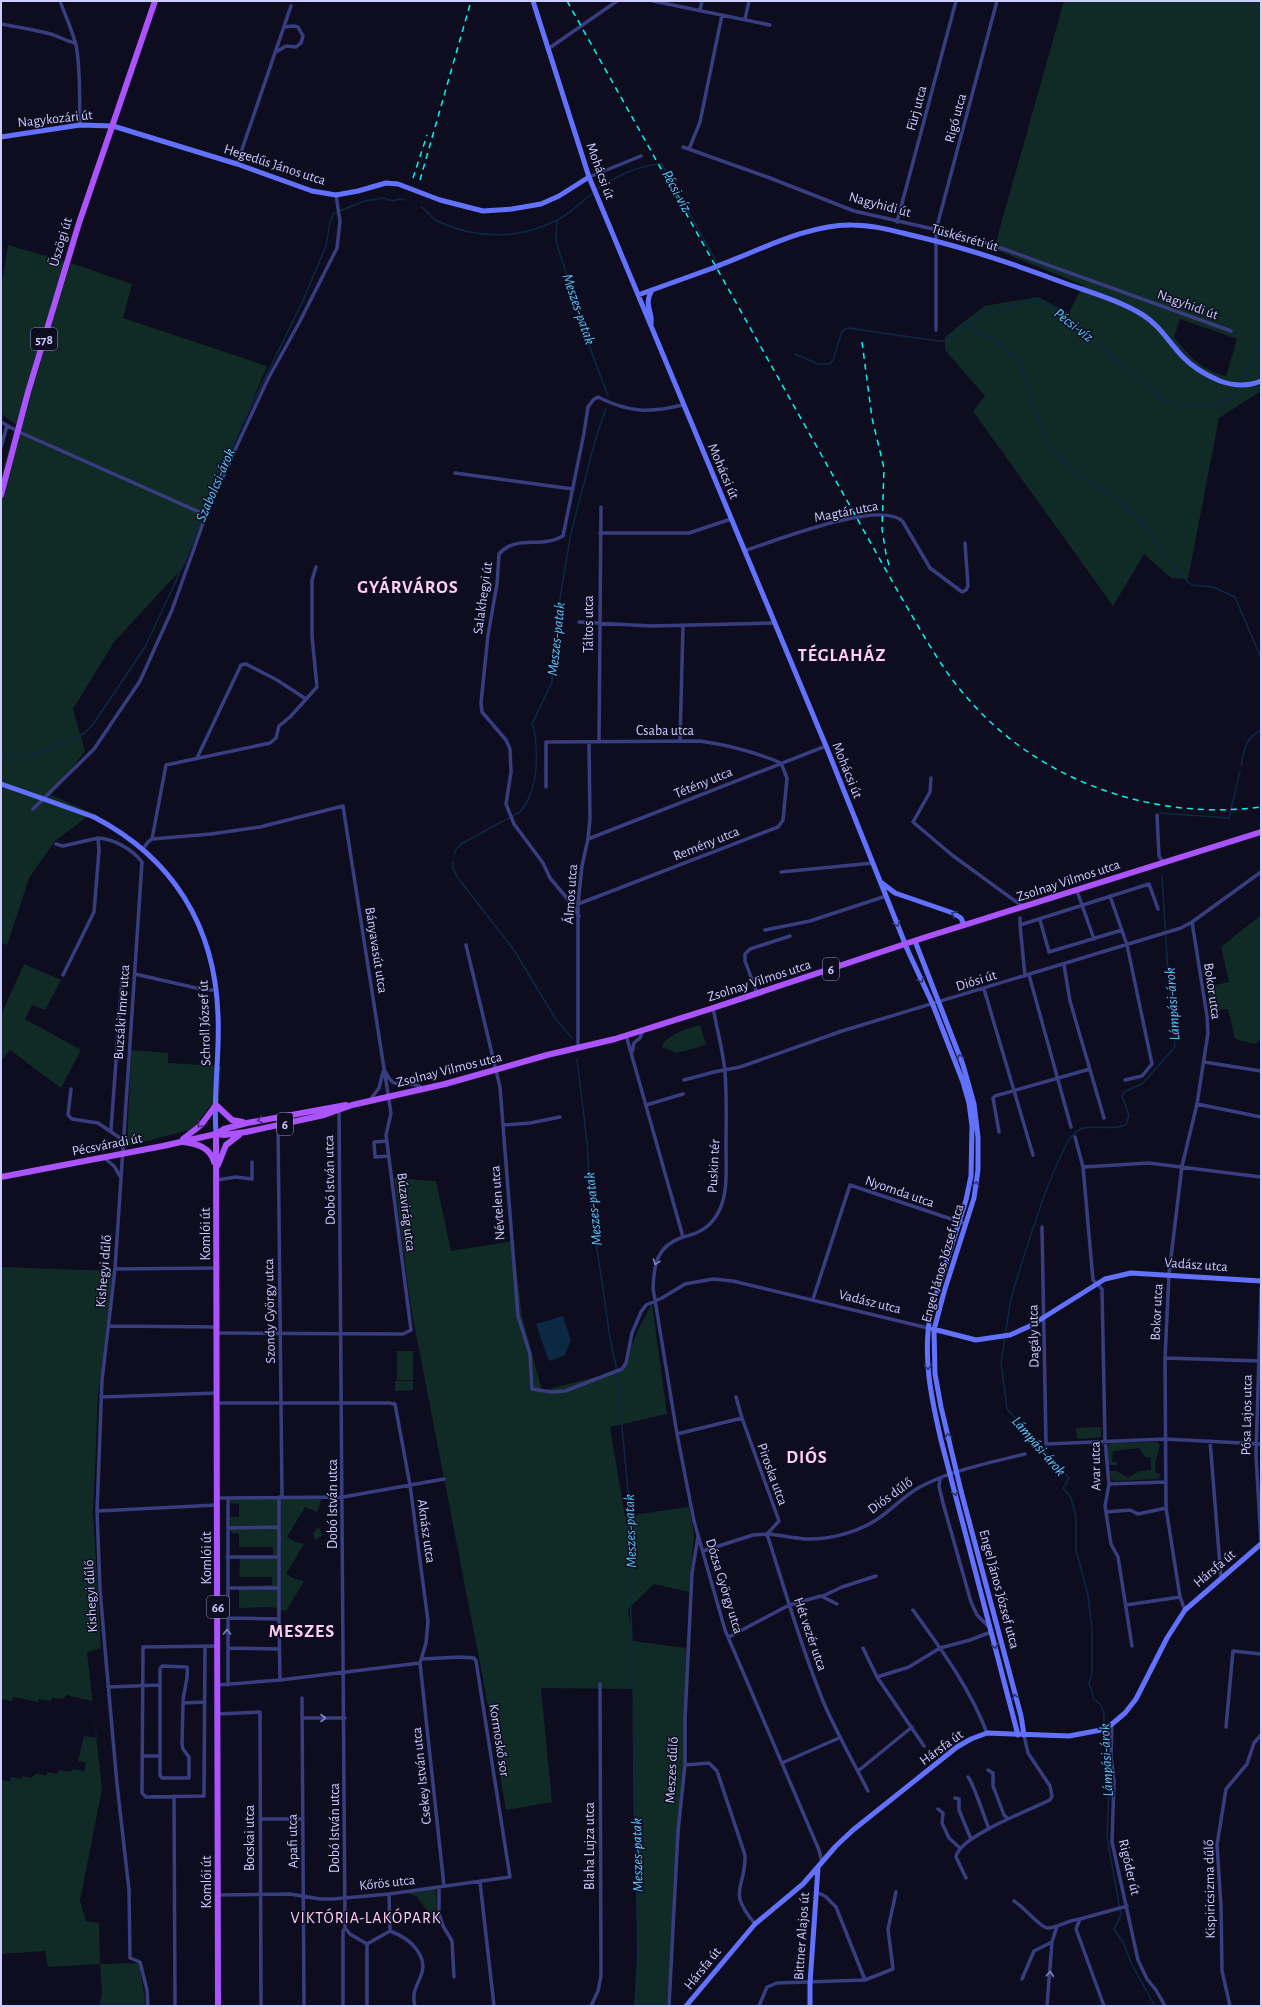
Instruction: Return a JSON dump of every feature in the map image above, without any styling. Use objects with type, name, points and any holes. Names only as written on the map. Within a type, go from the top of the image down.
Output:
[{"type":"main road","name":"Üszögi út","points":[[1,495],[17,431],[79,223],[155,1]]},
{"type":"main road","name":"Zsolnay Vilmos utca","points":[[216,1134],[224,1129],[247,1123],[352,1105],[388,1097],[626,1035],[757,994],[964,925],[1261,832]]},
{"type":"main road","points":[[180,1141],[201,1125],[216,1105],[232,1120],[247,1123]]},
{"type":"main road","name":"Zsolnay Vilmos utca","points":[[216,1134],[224,1135],[246,1132],[339,1110],[352,1105]]},
{"type":"main road","points":[[216,1170],[226,1145],[233,1138],[246,1132]]},
{"type":"main road","name":"Pécsváradi út","points":[[1,1177],[216,1134]]},
{"type":"main road","name":"Komlói út","points":[[216,1134],[218,1268],[218,2006]]},
{"type":"main road","points":[[180,1141],[197,1145],[208,1151],[213,1158],[216,1170]]},
{"type":"street","points":[[60,1],[75,43],[79,69],[80,126]]},
{"type":"street","name":"Mohácsi út","points":[[533,1],[547,50],[589,177],[826,746],[906,945]]},
{"type":"street","points":[[547,50],[617,1]]},
{"type":"street","points":[[653,1],[770,24]]},
{"type":"street","points":[[700,10],[702,1]]},
{"type":"street","points":[[745,19],[748,1]]},
{"type":"street","name":"Fürj utca","points":[[897,222],[956,1]]},
{"type":"street","name":"Rigó utca","points":[[936,330],[936,230],[997,1]]},
{"type":"street","points":[[237,164],[291,6]]},
{"type":"street","points":[[689,149],[700,122],[722,15]]},
{"type":"street","points":[[1,24],[37,30],[56,36],[65,41],[75,43]]},
{"type":"street","points":[[275,52],[286,46],[296,47],[301,43],[303,36],[298,27],[284,27]]},
{"type":"street","name":"Nagykozári út","points":[[1,137],[80,126],[113,126]]},
{"type":"street","name":"Hegedűs János utca","points":[[113,126],[237,164],[312,191],[336,195],[358,191],[386,182],[398,184],[447,202],[483,211],[494,211],[541,204],[560,196],[589,177]]},
{"type":"street","name":"Nagyhidi út","points":[[683,147],[854,210],[897,222],[973,238],[1231,331]]},
{"type":"street","points":[[589,177],[641,156]]},
{"type":"street","points":[[32,809],[94,749],[140,681],[172,610],[203,514],[269,377],[299,323],[337,248],[340,234],[336,195]]},
{"type":"street","name":"Tüskésréti út","points":[[638,295],[794,237],[838,225],[870,226],[937,241],[1005,261],[1122,304],[1143,315],[1155,324],[1182,356],[1197,369],[1219,380],[1235,385],[1245,385],[1261,381]]},
{"type":"street","points":[[651,325],[652,318],[647,303],[652,290]]},
{"type":"street","name":"Salakhegyi út","points":[[579,916],[571,903],[550,878],[543,863],[513,821],[506,804],[511,772],[510,749],[506,740],[482,712],[481,703],[488,635],[497,584],[499,554],[510,545],[520,543],[542,544],[555,541],[563,536],[588,407],[593,400],[598,397],[626,409],[636,410],[654,410],[683,405]]},
{"type":"street","points":[[1,422],[17,431],[203,514]]},
{"type":"street","points":[[1,447],[7,426]]},
{"type":"street","points":[[455,473],[573,489]]},
{"type":"street","name":"Táltos utca","points":[[599,742],[601,506]]},
{"type":"street","name":"Magtár utca","points":[[744,551],[825,524],[870,515],[890,514],[898,517],[903,522],[930,568],[962,592],[966,590],[968,586],[965,543]]},
{"type":"street","points":[[600,533],[690,533],[731,519]]},
{"type":"street","points":[[143,849],[152,839],[166,765],[273,742],[276,738],[279,726],[290,717],[318,685],[312,636],[312,580],[316,567]]},
{"type":"street","points":[[579,622],[683,626],[774,623]]},
{"type":"street","points":[[680,741],[683,626]]},
{"type":"street","points":[[197,758],[241,665],[246,664],[277,680],[306,699]]},
{"type":"street","name":"Csaba utca","points":[[546,787],[546,742],[680,741],[715,743],[759,754],[781,763]]},
{"type":"street","name":"Álmos utca","points":[[578,1047],[578,904],[582,866],[588,839],[590,818],[589,742]]},
{"type":"street","name":"Tétény utca","points":[[588,839],[826,746]]},
{"type":"street","name":"Remény utca","points":[[578,904],[781,824],[787,778],[781,763]]},
{"type":"street","points":[[931,778],[930,792],[913,822],[952,855],[1023,907]]},
{"type":"street","name":"Schroll József út","points":[[1,784],[94,817],[114,827],[143,849],[174,882],[195,915],[209,950],[216,990],[218,1034],[216,1134]]},
{"type":"street","name":"Bányavasút utca","points":[[152,839],[211,834],[252,828],[343,806],[388,1097]]},
{"type":"street","points":[[1157,815],[1159,856],[1163,862]]},
{"type":"street","points":[[56,844],[63,846],[98,838],[99,851],[94,912],[63,975]]},
{"type":"street","name":"Buzsáki Imre utca","points":[[98,838],[112,841],[129,849],[142,862],[122,1154]]},
{"type":"street","points":[[781,872],[873,863]]},
{"type":"street","name":"Diósi út","points":[[684,1080],[714,1072],[725,1071],[842,1031],[1064,965],[1181,928],[1192,922],[1261,872]]},
{"type":"street","points":[[880,881],[895,893],[953,913],[961,918],[964,925]]},
{"type":"street","points":[[1020,925],[1040,920],[1149,884],[1158,908]]},
{"type":"street","points":[[1077,890],[1094,939]]},
{"type":"street","points":[[889,903],[893,897],[902,895]]},
{"type":"street","points":[[765,930],[810,921],[886,896]]},
{"type":"street","points":[[1110,896],[1126,945],[1152,1064],[1142,1076],[1125,1080]]},
{"type":"street","points":[[1020,918],[1027,976],[1058,1076],[1071,1127]]},
{"type":"street","points":[[1040,920],[1049,952],[1122,930]]},
{"type":"street","name":"Bokor utca","points":[[1185,1610],[1180,1597],[1166,1508],[1165,1358],[1169,1274],[1182,1166],[1197,1104],[1208,1033],[1207,1016],[1192,922]]},
{"type":"street","points":[[757,994],[745,961],[745,954],[750,949],[790,936]]},
{"type":"street","name":"Engel János József utca","points":[[915,941],[963,1065],[976,1114],[978,1143],[978,1170],[974,1198],[946,1286],[934,1330],[934,1358],[937,1385],[957,1473],[1021,1716],[1024,1735]]},
{"type":"street","name":"Névtelen utca","points":[[466,945],[500,1087],[518,1316],[530,1354],[532,1389],[551,1392],[566,1391],[617,1372]]},
{"type":"street","name":"Engel János József utca","points":[[906,945],[933,1004],[963,1082],[971,1120],[973,1147],[971,1176],[966,1200],[931,1311],[928,1328],[929,1382],[950,1475],[1018,1735]]},
{"type":"street","points":[[1064,965],[1070,1001],[1104,1118]]},
{"type":"street","points":[[135,974],[205,990],[216,990]]},
{"type":"street","points":[[111,1130],[122,979]]},
{"type":"street","points":[[984,989],[1033,1155]]},
{"type":"street","name":"Puskin tér","points":[[654,1302],[653,1288],[656,1261],[665,1246],[672,1241],[706,1229],[721,1207],[726,1167],[725,1071],[713,1008]]},
{"type":"street","points":[[632,1057],[634,1043],[640,1038],[643,1030]]},
{"type":"street","points":[[626,1035],[683,1237]]},
{"type":"street","points":[[1204,1062],[1261,1071]]},
{"type":"street","points":[[383,1067],[391,1082],[395,1084],[411,1084],[425,1088]]},
{"type":"street","points":[[369,1101],[379,1088],[383,1067]]},
{"type":"street","points":[[999,1132],[993,1098],[1058,1076],[1090,1069]]},
{"type":"street","points":[[71,1089],[68,1115],[72,1119],[98,1123],[111,1130],[123,1140]]},
{"type":"street","points":[[646,1105],[684,1094]]},
{"type":"street","name":"Búzavirág utca","points":[[341,1334],[403,1334],[411,1330],[387,1141],[391,1113],[388,1097]]},
{"type":"street","points":[[1197,1104],[1261,1117]]},
{"type":"street","name":"Dobó István utca","points":[[339,1110],[345,1672],[345,1928],[342,2006]]},
{"type":"street","points":[[504,1125],[530,1123],[560,1116]]},
{"type":"street","name":"Szondy György utca","points":[[278,1125],[281,1333],[278,1588],[280,1680]]},
{"type":"street","name":"Avar utca","points":[[1075,1137],[1083,1167],[1093,1280],[1102,1289],[1105,1440],[1109,1484],[1105,1506],[1111,1544],[1118,1557],[1132,1646]]},
{"type":"street","points":[[387,1141],[374,1142],[375,1156],[389,1156]]},
{"type":"street","name":"Kishegyi dűlő","points":[[122,1154],[115,1269],[101,1397],[97,1511],[100,1588],[108,1687],[129,1890],[130,1958],[140,1962],[147,1990],[148,2006]]},
{"type":"street","points":[[103,1157],[114,1166],[120,1177]]},
{"type":"street","points":[[217,1180],[236,1178],[252,1179],[252,1162]]},
{"type":"street","points":[[1083,1167],[1149,1164],[1182,1166],[1261,1177]]},
{"type":"street","name":"Nyomda utca","points":[[813,1299],[850,1185],[966,1224]]},
{"type":"street","name":"Dagály utca","points":[[1042,1228],[1046,1444],[1105,1440]]},
{"type":"street","points":[[115,1269],[218,1268]]},
{"type":"street","name":"Vadász utca","points":[[617,1372],[626,1364],[632,1333],[641,1312],[646,1305],[685,1284],[713,1279],[733,1280],[976,1340],[1010,1335],[1030,1326],[1105,1279],[1131,1273],[1169,1274],[1261,1281]]},
{"type":"street","name":"Pósa Lajos utca","points":[[1261,1288],[1259,1361],[1261,1543]]},
{"type":"street","name":"Dózsa György utca","points":[[654,1302],[677,1434],[698,1536],[728,1637],[782,1763],[822,1862]]},
{"type":"street","points":[[109,1326],[341,1334]]},
{"type":"street","points":[[1165,1358],[1259,1361]]},
{"type":"street","points":[[101,1397],[218,1393]]},
{"type":"street","points":[[677,1434],[742,1418],[736,1396]]},
{"type":"street","points":[[218,1403],[342,1404]]},
{"type":"street","name":"Aknász utca","points":[[342,1404],[393,1403],[395,1407],[410,1485],[428,1621],[422,1659],[420,1663]]},
{"type":"street","name":"Piroska utca","points":[[742,1418],[779,1521],[767,1534]]},
{"type":"street","points":[[1105,1440],[1165,1439],[1259,1444]]},
{"type":"street","points":[[1210,1442],[1221,1578]]},
{"type":"street","name":"Diós dűlő","points":[[767,1534],[806,1539],[828,1537],[856,1530],[878,1519],[902,1497],[921,1486],[950,1475],[1025,1454]]},
{"type":"street","points":[[218,1498],[343,1497],[444,1479]]},
{"type":"street","points":[[877,1677],[909,1667],[940,1648],[970,1640],[990,1630],[977,1615],[971,1602],[943,1503],[939,1486],[940,1479]]},
{"type":"street","points":[[1109,1484],[1165,1482]]},
{"type":"street","points":[[228,1498],[228,1685]]},
{"type":"street","points":[[97,1511],[218,1505]]},
{"type":"street","points":[[1106,1512],[1130,1510],[1138,1514],[1166,1508]]},
{"type":"street","points":[[228,1528],[279,1527]]},
{"type":"street","points":[[703,1551],[753,1535],[767,1534]]},
{"type":"street","name":"Hét vezér utca","points":[[767,1534],[812,1673],[840,1738],[868,1791]]},
{"type":"street","name":"Meszes dűlő","points":[[669,2006],[678,1831],[685,1765],[687,1656],[692,1573],[698,1536]]},
{"type":"street","name":"Hársfa út","points":[[686,2006],[755,1924],[803,1884],[853,1830],[958,1747],[971,1739],[987,1733],[1069,1736],[1101,1730],[1126,1713],[1136,1699],[1167,1638],[1185,1610],[1261,1543]]},
{"type":"street","points":[[227,1558],[279,1557]]},
{"type":"street","points":[[728,1637],[789,1605],[822,1596],[842,1587],[876,1576]]},
{"type":"street","points":[[228,1588],[278,1588]]},
{"type":"street","points":[[822,1596],[837,1604]]},
{"type":"street","points":[[1126,1605],[1180,1597]]},
{"type":"street","points":[[913,1610],[940,1648],[978,1708],[987,1733]]},
{"type":"street","points":[[227,1618],[279,1619]]},
{"type":"street","points":[[205,1646],[204,1796],[143,1795],[143,1647],[205,1646],[218,1646]]},
{"type":"street","points":[[228,1648],[279,1649]]},
{"type":"street","points":[[863,1648],[877,1677],[924,1746]]},
{"type":"street","points":[[1226,1727],[1233,1651],[1261,1654]]},
{"type":"street","name":"Kormoskő sor","points":[[422,1659],[460,1657],[474,1658],[476,1661],[510,1877]]},
{"type":"street","points":[[218,1685],[280,1680],[420,1663]]},
{"type":"street","name":"Csekey István utca","points":[[420,1663],[441,1887],[439,1913],[452,1941],[454,1977]]},
{"type":"street","points":[[162,1666],[187,1667],[188,1682],[184,1692],[182,1744],[183,1749],[189,1757],[189,1778],[162,1778],[160,1775],[160,1684],[160,1669],[162,1666]]},
{"type":"street","points":[[108,1687],[160,1684]]},
{"type":"street","name":"Blaha Lujza utca","points":[[591,2006],[598,1991],[601,1976],[600,1684]]},
{"type":"street","name":"Apafi utca","points":[[302,1698],[304,2006]]},
{"type":"street","points":[[183,1703],[204,1702]]},
{"type":"street","name":"Bocskai utca","points":[[218,1714],[260,1712],[261,2006]]},
{"type":"street","points":[[302,1718],[345,1718]]},
{"type":"street","name":"Rigóder út","points":[[1110,1725],[1111,1756],[1114,1781],[1112,1842],[1128,1906],[1138,1960],[1147,1979],[1156,1990],[1165,2006]]},
{"type":"street","points":[[858,1771],[912,1727]]},
{"type":"street","points":[[966,1878],[956,1857],[960,1848],[971,1839],[989,1829],[1050,1800],[1052,1796],[1050,1786],[1028,1753],[1024,1735]]},
{"type":"street","name":"Kispiricsizma dűlő","points":[[1230,2006],[1222,1971],[1221,1906],[1217,1845],[1226,1789],[1247,1764],[1254,1743],[1261,1735]]},
{"type":"street","points":[[782,1763],[840,1738]]},
{"type":"street","points":[[142,1756],[159,1756]]},
{"type":"street","points":[[685,1765],[709,1763],[717,1771],[745,1855],[746,1863],[739,1888],[740,1902],[755,1924]]},
{"type":"street","points":[[988,1770],[993,1773],[993,1786],[1004,1816],[1008,1819]]},
{"type":"street","points":[[968,1777],[972,1781],[976,1797],[989,1829]]},
{"type":"street","points":[[174,1796],[176,2006]]},
{"type":"street","points":[[955,1798],[959,1799],[959,1810],[971,1839]]},
{"type":"street","points":[[938,1809],[943,1813],[942,1823],[949,1838],[960,1848]]},
{"type":"street","points":[[260,1819],[302,1819]]},
{"type":"street","name":"Bittner Alajos út","points":[[810,2006],[810,1983],[818,1868]]},
{"type":"street","name":"Kőrös utca","points":[[218,1895],[290,1894],[320,1899],[389,1894],[510,1877]]},
{"type":"street","points":[[480,1882],[494,2006]]},
{"type":"street","points":[[816,1892],[825,1896],[836,1907],[864,1980]]},
{"type":"street","points":[[759,2006],[767,1987],[777,1983],[864,1980],[893,1969],[888,1929],[896,1892]]},
{"type":"street","points":[[389,1894],[390,1931]]},
{"type":"street","points":[[1014,1901],[1033,1916],[1041,1926],[1047,1928],[1070,1920],[1080,1920],[1128,1906]]},
{"type":"street","points":[[1080,1920],[1076,1929],[1104,2006]]},
{"type":"street","points":[[1047,2006],[1052,1942],[1056,1926]]},
{"type":"street","points":[[345,1928],[350,1934],[367,1944]]},
{"type":"street","points":[[367,1944],[390,1931]]},
{"type":"street","points":[[390,1931],[412,1943],[423,1959],[424,1968],[415,1993],[415,2006]]},
{"type":"street","points":[[1022,1979],[1034,1951],[1052,1942]]},
{"type":"street","points":[[367,1944],[367,2006]]},
{"type":"green space","points":[[1064,1],[1261,1],[1261,391],[1219,418],[1188,579],[1171,578],[1144,554],[1113,606],[973,411],[985,396],[945,350],[945,337],[984,306],[1038,297],[1069,313],[1083,285],[994,249]],"holes":[[[1180,319],[1237,339],[1226,376],[1210,371],[1203,366],[1185,350],[1174,337]]]},
{"type":"green space","points":[[8,245],[80,266],[132,284],[123,318],[267,366],[184,566],[114,642],[73,709],[85,751],[51,795],[92,813],[55,841],[29,878],[7,945],[1,943],[1,478],[16,424],[1,414],[1,289]]},
{"type":"green space","points":[[1261,915],[1261,1039],[1255,1044],[1235,1039],[1228,1009],[1213,1011],[1206,987],[1229,982],[1221,947]]},
{"type":"green space","points":[[24,964],[61,980],[45,1010],[32,1005],[25,1019],[81,1050],[61,1088],[10,1050],[1,1061],[1,1015]]},
{"type":"green space","points":[[700,1025],[706,1045],[677,1053],[662,1047],[664,1042],[673,1035]]},
{"type":"green space","points":[[131,1050],[168,1053],[168,1063],[221,1066],[219,1105],[209,1107],[193,1129],[127,1146]]},
{"type":"green space","points":[[394,1178],[436,1181],[451,1251],[513,1241],[522,1316],[542,1391],[622,1370],[638,1330],[652,1303],[667,1414],[610,1427],[625,1516],[689,1507],[694,1535],[689,1592],[654,1584],[628,1609],[633,1641],[686,1648],[685,1765],[667,2006],[634,2006],[637,1954],[634,1689],[541,1688],[552,1802],[506,1810],[483,1679],[411,1308]]},
{"type":"green space","points":[[1,1267],[113,1271],[98,1398],[93,1512],[101,1648],[87,1652],[94,1715],[92,1701],[66,1695],[64,1699],[52,1698],[51,1701],[39,1699],[38,1702],[13,1697],[12,1701],[1,1699]]},
{"type":"green space","points":[[397,1351],[413,1351],[413,1380],[397,1380]]},
{"type":"green space","points":[[395,1381],[413,1381],[413,1390],[395,1391]]},
{"type":"green space","points":[[1101,1427],[1101,1437],[1077,1439],[1076,1428]]},
{"type":"green space","points":[[1157,1442],[1160,1446],[1155,1463],[1156,1473],[1161,1474],[1158,1479],[1114,1481],[1111,1478],[1110,1471],[1117,1471],[1128,1478],[1139,1471],[1151,1470],[1151,1458],[1145,1457],[1139,1448],[1113,1451],[1112,1462],[1117,1462],[1117,1465],[1109,1465],[1107,1446],[1110,1443]]},
{"type":"green space","points":[[322,1497],[317,1512],[305,1507],[287,1537],[304,1544],[286,1574],[295,1579],[304,1581],[286,1611],[272,1607],[239,1608],[239,1588],[245,1586],[272,1585],[272,1577],[239,1577],[240,1557],[273,1556],[273,1547],[239,1547],[239,1534],[231,1533],[230,1517],[239,1517],[239,1504],[228,1503],[228,1498]]},
{"type":"green space","points":[[318,1527],[323,1535],[315,1540],[313,1533]]},
{"type":"green space","points":[[94,1715],[97,1738],[96,1738]]},
{"type":"green space","points":[[84,1736],[96,1738],[102,1789],[80,1901],[86,1921],[99,1923],[100,1964],[48,1967],[45,1951],[1,1954],[1,1780],[10,1781],[11,1777],[22,1779],[23,1776],[31,1778],[36,1774],[47,1775],[47,1772],[57,1774],[59,1770],[71,1772],[72,1769],[84,1771],[86,1763],[78,1761]]},
{"type":"green space","points":[[436,1887],[437,1914],[430,1914],[416,1896],[409,1894],[409,1891]]},
{"type":"green space","points":[[139,1963],[146,2006],[99,2006],[102,1995],[100,1964]]},
{"type":"water","points":[[563,1316],[571,1341],[564,1356],[549,1361],[536,1324]]},
{"type":"waterway","name":"Pécsi-víz","points":[[596,190],[627,172],[662,164],[716,261]]},
{"type":"waterway","name":"Szabolcsi-árok","points":[[421,207],[435,220],[452,227],[482,234],[512,234],[542,227],[557,220],[571,211],[593,193]]},
{"type":"waterway","name":"Szabolcsi-árok","points":[[1,757],[38,754],[85,733],[94,723],[145,647],[176,581],[200,519],[236,437],[302,303],[326,246],[330,222],[334,213],[365,201],[383,198],[393,201],[399,199],[404,200]]},
{"type":"waterway","name":"Meszes-patak","points":[[557,221],[556,241],[587,340],[608,396]]},
{"type":"waterway","name":"Pécsi-víz","points":[[795,354],[818,364],[830,364],[833,360],[842,331],[848,328],[945,341],[983,314],[1030,301],[1043,303],[1063,314],[1121,365],[1168,403],[1186,406],[1221,402],[1234,397],[1239,387]]},
{"type":"waterway","points":[[966,325],[998,342],[1019,362],[1046,443],[1073,472],[1111,494],[1144,524],[1164,557],[1191,585],[1213,587],[1235,597],[1261,658]]},
{"type":"waterway","name":"Pécsi-víz","points":[[1241,384],[1261,341]]},
{"type":"waterway","name":"Meszes-patak","points":[[454,854],[461,844],[520,812],[530,795],[536,766],[535,734],[532,724],[552,682],[558,611],[571,533],[595,441],[606,408]]},
{"type":"waterway","points":[[1241,766],[1248,741],[1261,730]]},
{"type":"waterway","points":[[1160,813],[1229,818],[1240,771]]},
{"type":"waterway","name":"Meszes-patak","points":[[453,862],[453,869],[458,878],[514,950],[555,1018],[572,1038]]},
{"type":"waterway","name":"Lámpási-árok","points":[[1005,1334],[1012,1295],[1031,1234],[1049,1183],[1068,1142],[1076,1132],[1081,1129],[1092,1127],[1113,1128],[1126,1125],[1129,1115],[1122,1096],[1124,1092],[1143,1083],[1175,1047],[1168,973],[1162,877]]},
{"type":"waterway","name":"Meszes-patak","points":[[577,1059],[587,1143],[591,1207],[610,1338],[616,1366],[629,1500],[630,1593],[633,1660],[634,1808],[638,1888],[638,1981],[635,2006]]},
{"type":"waterway","name":"Lámpási-árok","points":[[1005,1337],[1001,1363],[1007,1409],[1069,1478],[1063,1488],[1071,1498],[1076,1516],[1076,1550],[1088,1595],[1092,1631],[1092,1674],[1089,1683],[1094,1699],[1101,1705],[1104,1713],[1104,1726]]},
{"type":"waterway","name":"Lámpási-árok","points":[[1105,1730],[1109,1785],[1107,1837],[1121,1915],[1114,1929],[1124,1944],[1132,1965],[1155,2006]]},
{"type":"railway","points":[[420,180],[471,1]]},
{"type":"railway","points":[[567,1],[924,637],[950,676],[969,700],[998,729],[1030,753],[1065,774],[1102,790],[1141,801],[1180,808],[1221,810],[1261,807]]},
{"type":"railway","points":[[413,178],[427,135]]},
{"type":"railway","points":[[862,342],[872,418],[884,468],[882,529],[890,569]]},
{"type":"district","name":"GYÁRVÁROS","points":[[408,587]]},
{"type":"district","name":"TÉGLAHÁZ","points":[[842,655]]},
{"type":"district","name":"DIÓS","points":[[807,1457]]},
{"type":"district","name":"MESZES","points":[[302,1631]]},
{"type":"district","name":"VIKTÓRIA-LAKÓPARK","points":[[366,1917]]}]
